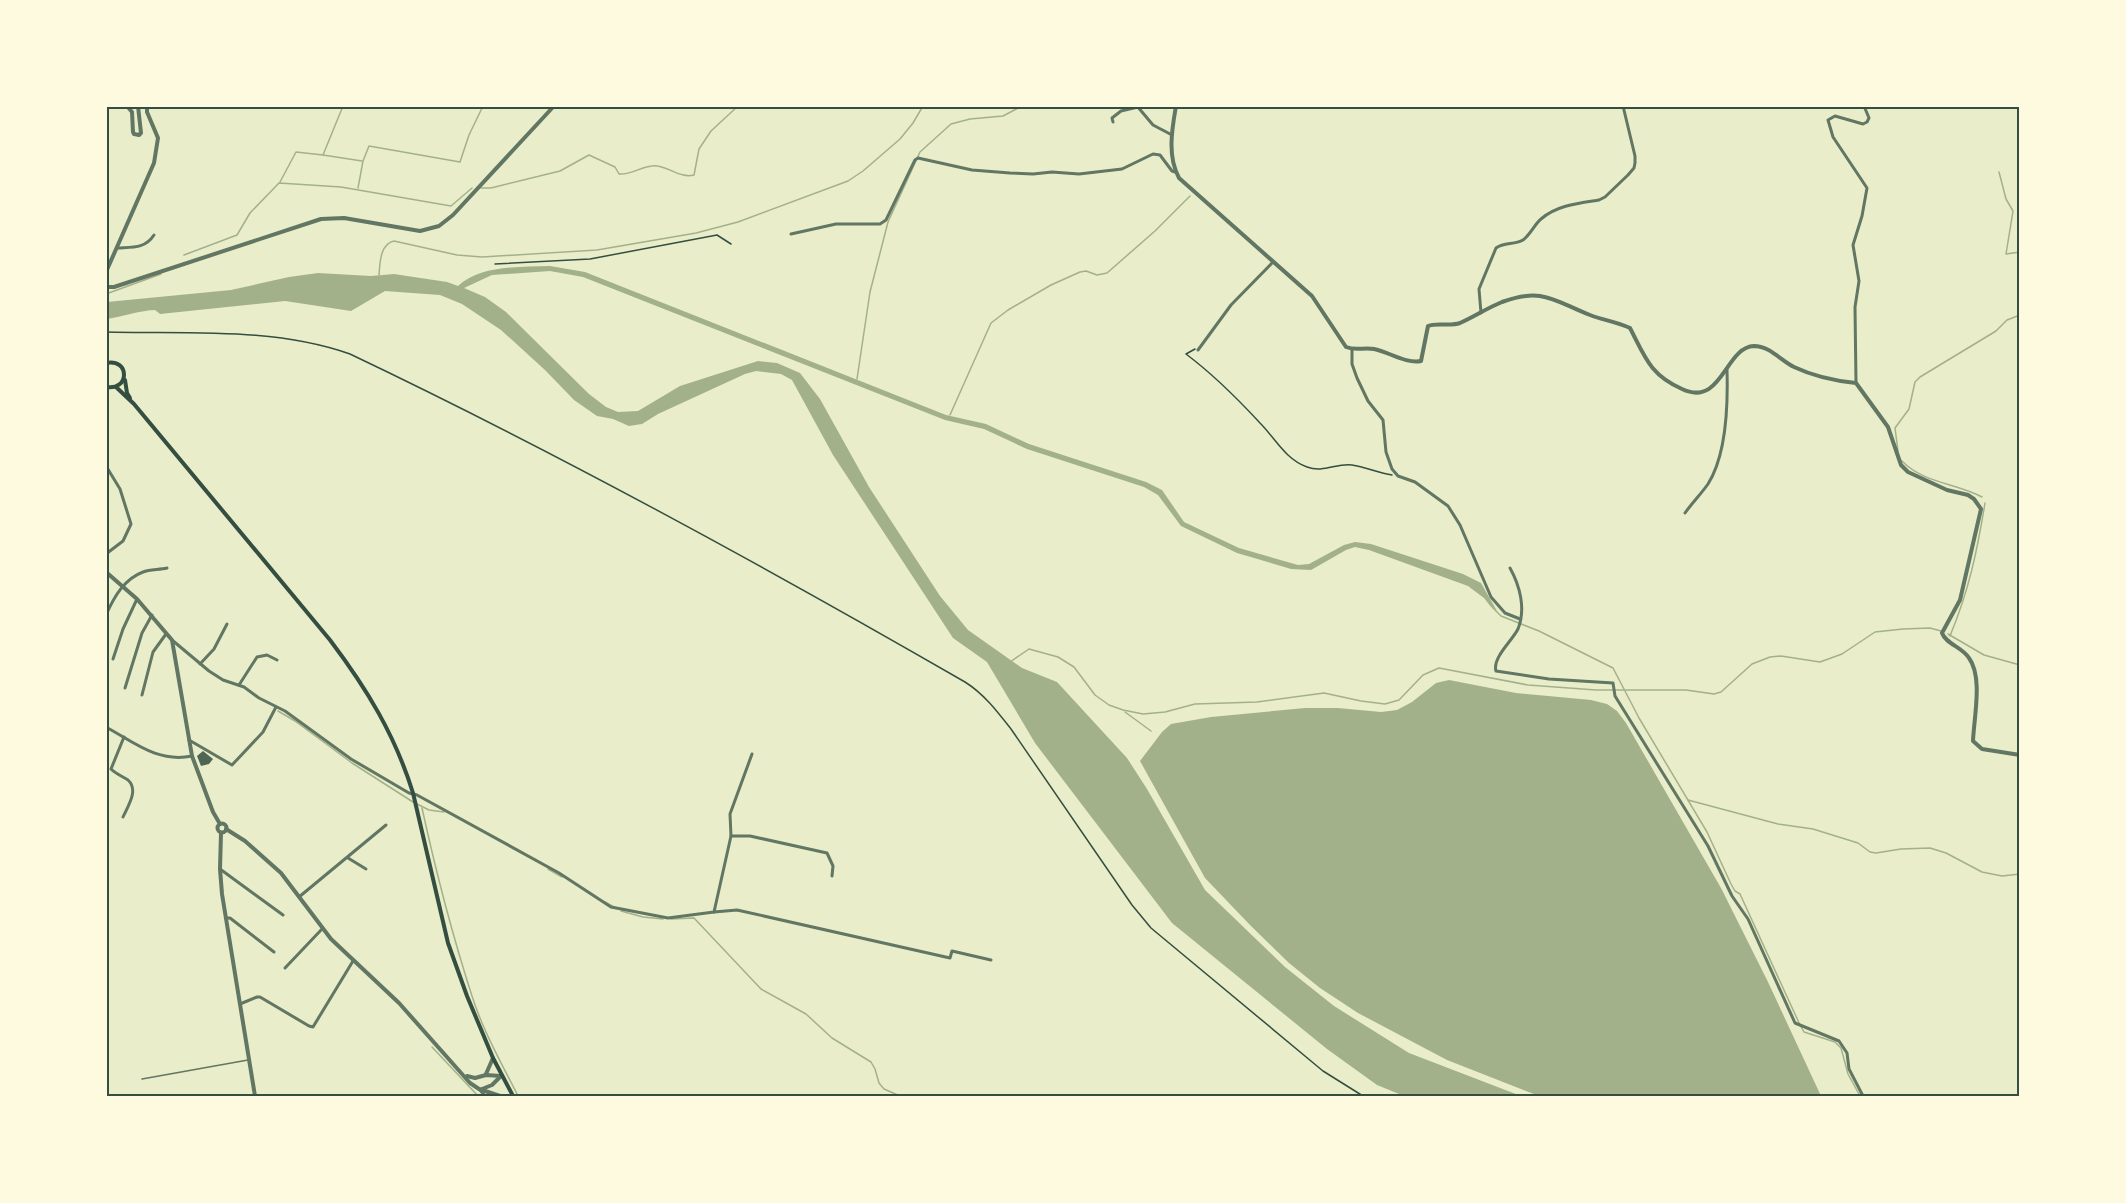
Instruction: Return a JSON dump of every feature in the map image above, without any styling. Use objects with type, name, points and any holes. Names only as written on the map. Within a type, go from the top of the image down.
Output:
[{"type":"main road","points":[[107,363],[114,362],[124,370],[127,393],[134,404],[361,680],[386,723],[413,793],[448,943],[493,1058],[513,1096]]},
{"type":"main road","points":[[107,388],[116,387],[122,383],[124,377]]},
{"type":"main road","points":[[116,387],[134,404]]},
{"type":"street","points":[[127,106],[132,112],[133,132],[139,135],[142,127],[138,106]]},
{"type":"street","points":[[106,272],[154,163],[158,138],[147,112],[147,106]]},
{"type":"street","points":[[106,287],[114,287],[321,219],[344,218],[412,230],[440,226],[453,215],[554,106]]},
{"type":"street","points":[[1092,106],[1101,106]]},
{"type":"street","points":[[1175,172],[1172,135],[1176,106]]},
{"type":"street","points":[[1482,313],[1479,289],[1496,248],[1521,241],[1540,220],[1560,208],[1605,197],[1634,168],[1635,156],[1623,106]]},
{"type":"street","points":[[1864,106],[1869,118],[1863,124],[1835,116],[1828,120],[1833,137],[1867,188],[1862,216],[1853,245],[1859,281],[1856,307],[1856,383],[1887,427],[1901,465],[1908,472],[1947,490],[1968,495],[1981,509],[1960,600],[1942,633],[1945,639],[1969,658],[1975,670],[1977,683],[1973,741],[1982,749],[2019,755]]},
{"type":"street","points":[[1113,123],[1112,118],[1116,113],[1138,107],[1153,125],[1172,135]]},
{"type":"street","points":[[791,234],[836,224],[880,224],[886,220],[918,158],[972,170],[1079,174],[1122,169],[1153,154],[1160,155],[1183,183],[1317,301],[1346,347],[1352,350],[1376,349],[1411,361],[1421,361],[1428,326],[1432,324],[1451,326],[1503,302],[1532,294],[1546,296],[1590,315],[1630,328],[1650,367],[1684,390],[1694,394],[1702,393],[1711,387],[1737,356],[1748,347],[1756,346],[1769,350],[1794,367],[1818,376],[1856,383]]},
{"type":"street","points":[[117,248],[143,246],[150,242],[154,235]]},
{"type":"street","points":[[1198,350],[1225,312],[1273,262]]},
{"type":"street","points":[[1352,350],[1352,363],[1357,378],[1368,401],[1383,420],[1386,452],[1392,469],[1398,476],[1415,482],[1448,506],[1460,525],[1491,597],[1505,613],[1520,620]]},
{"type":"street","points":[[1685,513],[1708,483],[1719,456],[1727,417],[1727,369]]},
{"type":"street","points":[[106,466],[120,489],[129,511],[131,524],[123,541],[106,554]]},
{"type":"street","points":[[106,615],[123,585],[145,571],[167,568]]},
{"type":"street","points":[[1510,568],[1518,584],[1520,620],[1497,661],[1495,666],[1498,672],[1572,682],[1613,683],[1614,692],[1708,846],[1732,896],[1748,919],[1795,1023],[1839,1041],[1847,1053],[1848,1069],[1863,1096]]},
{"type":"street","points":[[106,573],[123,585],[172,640],[199,665],[276,707],[351,759],[559,873],[611,907],[668,918],[737,910],[950,958],[952,951],[991,960]]},
{"type":"street","points":[[113,659],[123,629],[137,599]]},
{"type":"street","points":[[125,688],[142,633],[152,615]]},
{"type":"street","points":[[199,665],[214,649],[227,624]]},
{"type":"street","points":[[142,695],[153,652],[166,633]]},
{"type":"street","points":[[172,640],[192,756],[213,812],[220,824],[225,825],[226,829],[245,841],[281,873],[322,929],[393,997],[485,1096]]},
{"type":"street","points":[[239,685],[257,657],[267,655],[277,660]]},
{"type":"street","points":[[189,739],[232,765],[263,732],[276,707]]},
{"type":"street","points":[[106,727],[159,756],[170,758],[192,756]]},
{"type":"street","points":[[123,817],[133,787],[129,781],[111,769],[124,737]]},
{"type":"street","points":[[714,912],[731,836],[730,814],[752,754]]},
{"type":"street","points":[[220,824],[217,829],[221,833],[220,869],[226,918],[255,1096]]},
{"type":"street","points":[[299,897],[386,825]]},
{"type":"street","points":[[221,833],[226,829]]},
{"type":"street","points":[[731,836],[750,836],[827,853],[833,866],[832,876]]},
{"type":"street","points":[[348,858],[366,869]]},
{"type":"street","points":[[220,869],[283,915]]},
{"type":"street","points":[[226,918],[230,918],[274,952]]},
{"type":"street","points":[[285,968],[322,929]]},
{"type":"street","points":[[239,1004],[260,997],[313,1028],[353,961]]},
{"type":"street","points":[[486,1075],[493,1058]]},
{"type":"street","points":[[463,1074],[475,1078],[486,1075],[501,1076]]},
{"type":"street","points":[[479,1089],[488,1088],[501,1076]]},
{"type":"street","points":[[479,1089],[500,1096]]},
{"type":"lane","points":[[142,1078],[249,1060]]},
{"type":"path","points":[[495,264],[590,259],[717,235],[731,244]]},
{"type":"path","points":[[106,332],[231,334],[324,345],[350,354],[518,436],[830,605],[965,682],[978,690],[992,704],[1011,729],[1132,905],[1151,928],[1323,1071],[1363,1096]]},
{"type":"path","points":[[1198,350],[1194,349],[1186,354],[1211,372],[1261,424],[1277,445],[1297,462],[1324,470],[1352,465],[1398,476]]},
{"type":"shaded area","points":[[550,266],[585,272],[946,415],[986,424],[1029,444],[1146,482],[1162,490],[1184,522],[1239,548],[1298,565],[1309,564],[1344,545],[1355,542],[1371,544],[1463,574],[1481,583],[1497,611],[1468,586],[1369,550],[1355,547],[1346,550],[1311,570],[1291,569],[1237,553],[1181,526],[1158,495],[1144,487],[1027,449],[984,429],[945,420],[583,277],[550,271],[492,275],[464,288],[485,297],[506,312],[589,394],[606,407],[618,412],[638,411],[680,386],[758,361],[777,363],[800,373],[820,399],[869,487],[940,596],[968,630],[1022,668],[1057,682],[1127,758],[1205,890],[1285,967],[1334,1006],[1409,1053],[1521,1096],[1404,1096],[1377,1085],[1327,1049],[1172,923],[1035,743],[987,662],[953,638],[833,455],[792,380],[781,374],[756,371],[745,374],[658,414],[642,424],[629,426],[613,419],[597,416],[574,400],[501,330],[462,304],[440,295],[385,291],[351,311],[285,301],[160,314],[155,310],[150,310],[107,319],[107,302],[231,290],[318,273],[371,276],[394,274],[447,282],[458,286],[478,274],[501,268]]},
{"type":"shaded area","points":[[1449,680],[1516,693],[1591,700],[1607,704],[1617,711],[1721,888],[1821,1096],[1539,1096],[1447,1060],[1358,1013],[1320,988],[1289,963],[1205,878],[1140,761],[1171,724],[1211,717],[1305,708],[1381,712],[1397,710],[1412,702],[1436,683]]},
{"type":"building","points":[[203,751],[213,759],[209,764],[201,766],[197,756]]},
{"type":"waterway","points":[[280,182],[296,152],[323,155],[343,106]]},
{"type":"waterway","points":[[358,188],[363,161],[369,146],[460,162],[469,135],[483,106]]},
{"type":"waterway","points":[[481,188],[491,188],[560,171],[589,155],[615,167],[619,174],[657,166],[683,175],[694,175],[699,149],[711,131],[738,106]]},
{"type":"waterway","points":[[379,275],[383,250],[394,241],[457,255],[482,257],[597,250],[696,233],[738,222],[848,181],[900,139],[923,106]]},
{"type":"waterway","points":[[857,379],[870,292],[888,222],[920,152],[951,124],[970,119],[1003,116],[1022,106]]},
{"type":"waterway","points":[[323,155],[362,161]]},
{"type":"waterway","points":[[1999,172],[2006,199],[2013,211],[2006,254],[2020,252]]},
{"type":"waterway","points":[[184,255],[237,235],[250,213],[279,183],[341,187],[451,206],[472,188]]},
{"type":"waterway","points":[[950,415],[991,323],[1008,310],[1051,285],[1080,272],[1086,271],[1097,275],[1107,273],[1155,231],[1190,196]]},
{"type":"waterway","points":[[106,294],[161,274]]},
{"type":"waterway","points":[[1898,451],[1895,428],[1909,409],[1915,382],[1996,331],[2007,320],[2020,315]]},
{"type":"waterway","points":[[1902,461],[1920,474],[1982,497]]},
{"type":"waterway","points":[[1950,636],[1972,571],[1985,503]]},
{"type":"waterway","points":[[1493,608],[1501,616],[1539,631],[1613,668],[1639,718],[1707,832],[1731,884],[1740,894],[1804,1032],[1835,1042],[1841,1048],[1848,1074],[1860,1096]]},
{"type":"waterway","points":[[1010,662],[1029,649],[1058,657],[1074,667],[1095,695],[1109,705],[1143,714],[1165,712],[1195,704],[1257,702],[1324,693],[1385,704],[1399,700],[1423,675],[1439,668],[1528,685],[1596,690],[1686,690],[1714,694],[1721,692],[1752,664],[1770,657],[1781,656],[1820,662],[1842,654],[1875,632],[1930,628],[1941,631]]},
{"type":"waterway","points":[[1948,634],[1984,655],[2020,665]]},
{"type":"waterway","points":[[278,711],[413,802]]},
{"type":"waterway","points":[[1125,712],[1151,731]]},
{"type":"waterway","points":[[1688,800],[1778,824],[1813,829],[1858,843],[1870,852],[1930,848],[1946,853],[1982,872],[2002,876],[2020,874]]},
{"type":"waterway","points":[[417,804],[429,810],[444,812]]},
{"type":"waterway","points":[[422,808],[445,903],[476,1009],[518,1096]]},
{"type":"waterway","points":[[548,869],[562,877]]},
{"type":"waterway","points":[[605,902],[614,907]]},
{"type":"waterway","points":[[621,911],[663,919]]},
{"type":"waterway","points":[[671,919],[694,918],[761,989],[806,1014],[832,1038],[871,1062],[879,1083],[884,1089],[900,1096]]},
{"type":"waterway","points":[[432,1047],[478,1096]]}]
